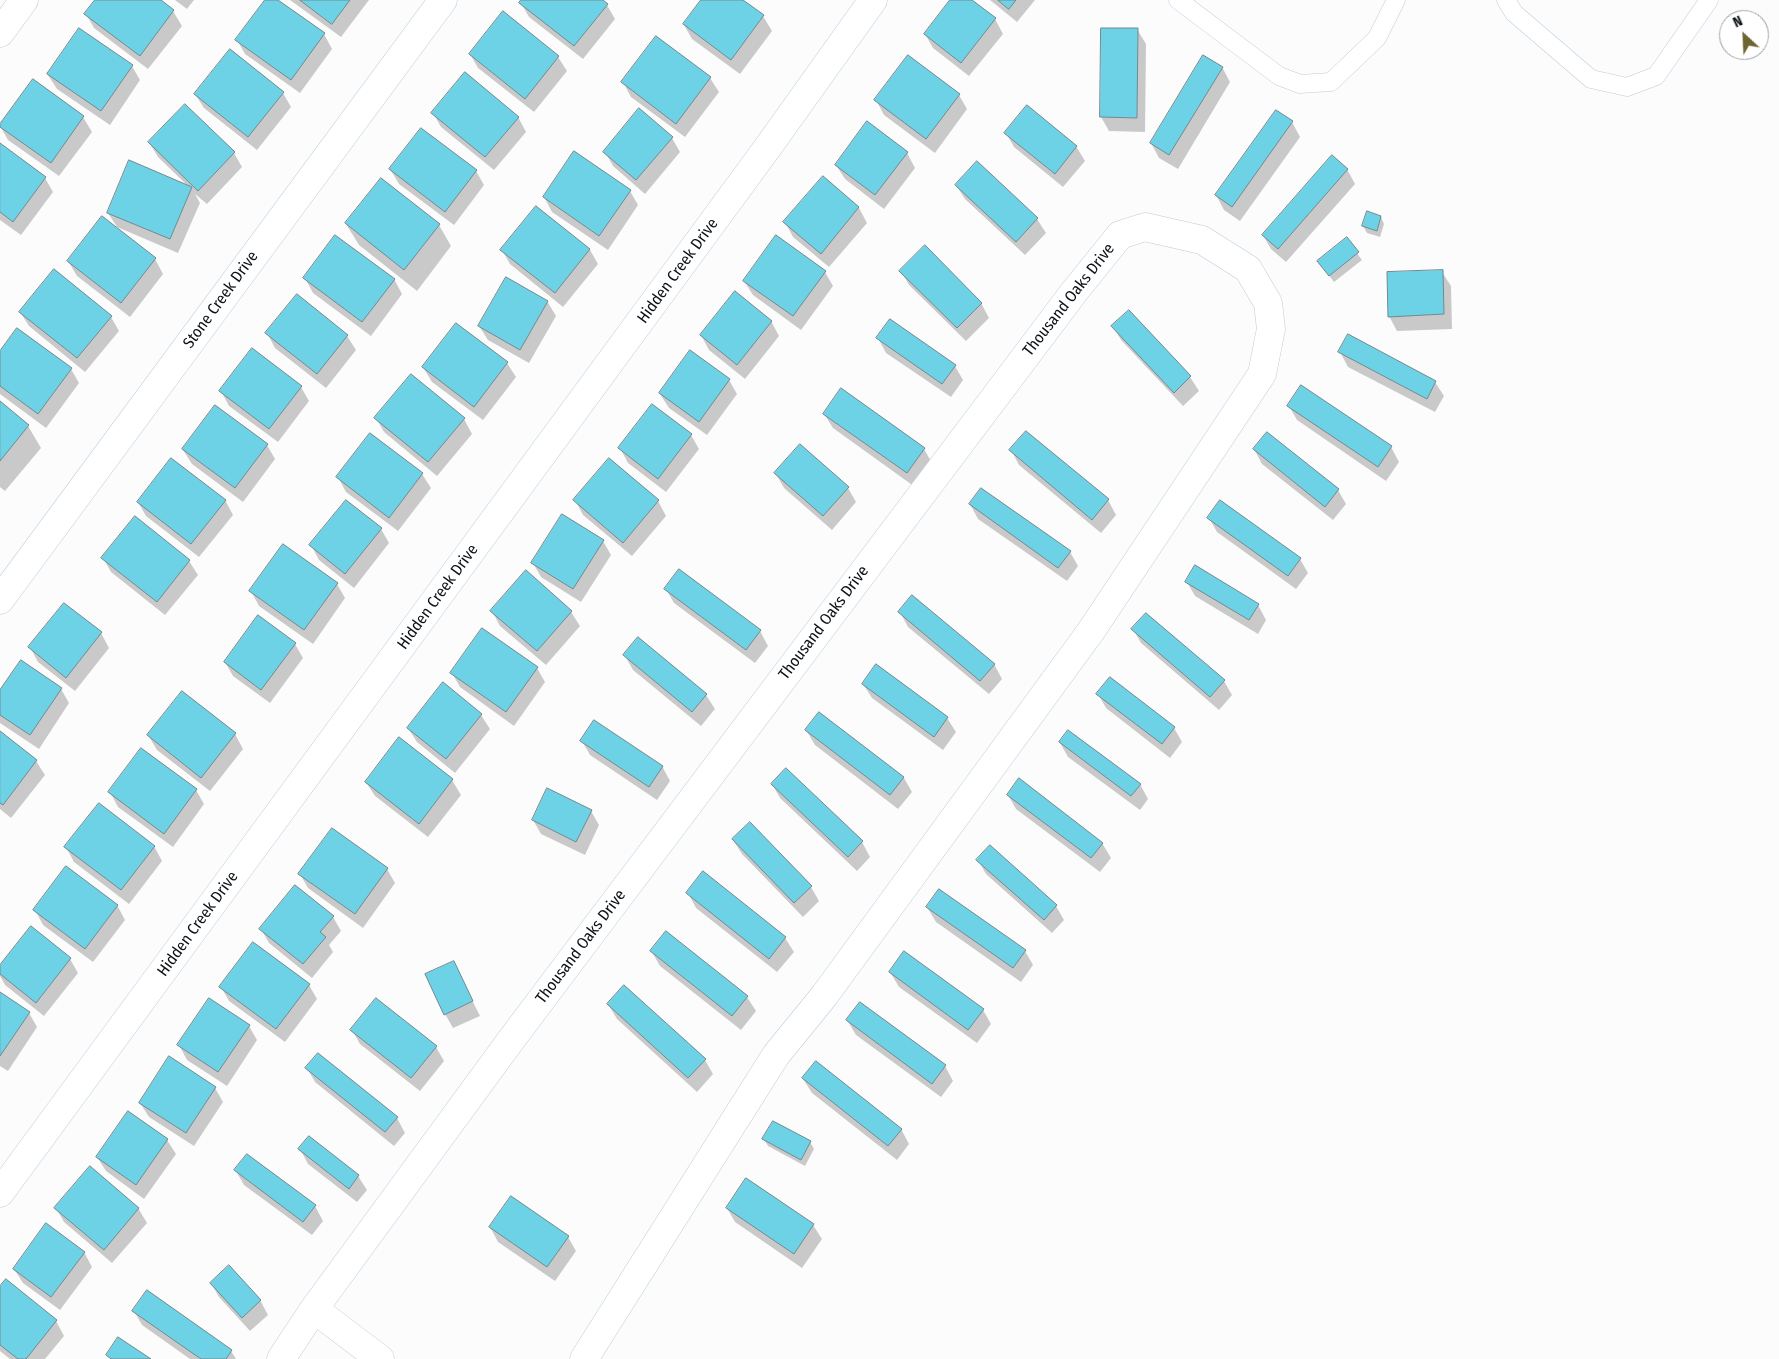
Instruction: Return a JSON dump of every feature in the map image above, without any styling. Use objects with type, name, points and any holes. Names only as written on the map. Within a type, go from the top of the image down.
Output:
[{"type":"street","points":[[0,33],[24,0]]},
{"type":"street","name":"Stone Creek Drive","points":[[0,600],[442,0]]},
{"type":"street","name":"Hidden Creek Drive","points":[[0,1193],[762,156],[865,3]]},
{"type":"street","name":"Thousand Oaks Drive","points":[[281,1359],[314,1309],[511,1040],[1074,292],[1120,235],[1145,226],[1202,240],[1248,269],[1268,303],[1271,329],[1262,374],[1091,630],[824,996],[776,1055],[584,1359]]},
{"type":"street","points":[[314,1309],[380,1359]]},
{"type":"lane","points":[[1178,0],[1279,76],[1300,84],[1331,82],[1377,38],[1396,0]]},
{"type":"lane","points":[[1506,0],[1514,13],[1591,79],[1627,87],[1656,76],[1708,0]]},
{"type":"building","points":[[95,0],[161,0],[174,10],[140,56],[84,14]]},
{"type":"building","points":[[265,0],[278,0],[325,33],[291,80],[235,40]]},
{"type":"building","points":[[300,0],[350,0],[332,24]]},
{"type":"building","points":[[521,0],[603,0],[608,4],[574,46],[519,3]]},
{"type":"building","points":[[701,0],[743,0],[764,15],[731,60],[683,24]]},
{"type":"building","points":[[950,0],[972,0],[996,18],[961,63],[924,34]]},
{"type":"building","points":[[998,0],[1016,0],[1009,9]]},
{"type":"building","points":[[503,11],[559,56],[525,99],[469,54]]},
{"type":"building","points":[[79,28],[133,65],[101,111],[47,74]]},
{"type":"building","points":[[1101,28],[1138,28],[1137,118],[1100,117]]},
{"type":"building","points":[[656,36],[711,77],[676,124],[621,82]]},
{"type":"building","points":[[230,49],[284,92],[248,137],[194,94]]},
{"type":"building","points":[[908,55],[960,94],[926,139],[874,100]]},
{"type":"building","points":[[1203,55],[1223,67],[1169,155],[1150,143]]},
{"type":"building","points":[[465,72],[519,117],[485,157],[431,113]]},
{"type":"building","points":[[33,79],[84,116],[51,163],[0,127],[0,124]]},
{"type":"building","points":[[185,104],[235,152],[198,191],[148,142]]},
{"type":"building","points":[[1027,105],[1077,146],[1055,174],[1004,133]]},
{"type":"building","points":[[639,108],[673,137],[636,180],[603,152]]},
{"type":"building","points":[[1276,110],[1293,121],[1232,207],[1215,195]]},
{"type":"building","points":[[867,121],[908,152],[875,195],[835,165]]},
{"type":"building","points":[[421,128],[477,170],[445,212],[389,169]]},
{"type":"building","points":[[0,143],[46,177],[13,222],[0,212]]},
{"type":"building","points":[[574,151],[631,190],[599,236],[543,197]]},
{"type":"building","points":[[1332,155],[1348,169],[1278,249],[1262,235]]},
{"type":"building","points":[[129,160],[192,187],[170,239],[107,213]]},
{"type":"building","points":[[977,161],[1038,218],[1016,242],[955,185]]},
{"type":"building","points":[[823,176],[859,207],[821,254],[783,222]]},
{"type":"building","points":[[381,178],[440,224],[404,270],[345,223]]},
{"type":"building","points":[[536,206],[590,249],[555,293],[500,250]]},
{"type":"building","points":[[1367,211],[1381,216],[1377,231],[1362,226]]},
{"type":"building","points":[[102,216],[156,258],[121,303],[67,261]]},
{"type":"building","points":[[335,235],[395,279],[362,322],[303,278]]},
{"type":"building","points":[[776,235],[826,271],[793,316],[743,281]]},
{"type":"building","points":[[1347,237],[1359,252],[1329,276],[1317,261]]},
{"type":"building","points":[[925,245],[982,303],[957,328],[899,271]]},
{"type":"building","points":[[54,269],[112,316],[77,358],[19,312]]},
{"type":"building","points":[[1443,270],[1444,314],[1388,317],[1387,272]]},
{"type":"building","points":[[506,277],[548,301],[520,350],[478,326]]},
{"type":"building","points":[[735,291],[772,321],[737,365],[700,335]]},
{"type":"building","points":[[297,294],[348,335],[317,374],[265,333]]},
{"type":"building","points":[[1129,310],[1191,376],[1174,393],[1111,326]]},
{"type":"building","points":[[890,319],[956,365],[942,384],[876,338]]},
{"type":"building","points":[[456,323],[508,362],[474,407],[422,367]]},
{"type":"building","points":[[17,328],[72,368],[38,414],[0,386],[0,351]]},
{"type":"building","points":[[1348,334],[1436,381],[1427,399],[1338,352]]},
{"type":"building","points":[[252,348],[302,386],[269,429],[219,391]]},
{"type":"building","points":[[690,350],[730,379],[699,422],[659,393]]},
{"type":"building","points":[[411,374],[465,418],[428,462],[374,418]]},
{"type":"building","points":[[1301,385],[1392,446],[1378,467],[1287,406]]},
{"type":"building","points":[[841,388],[925,448],[907,473],[823,414]]},
{"type":"building","points":[[0,401],[29,425],[0,461]]},
{"type":"building","points":[[652,404],[692,434],[658,479],[618,448]]},
{"type":"building","points":[[215,405],[268,444],[235,488],[182,449]]},
{"type":"building","points":[[1026,431],[1109,499],[1092,520],[1009,450]]},
{"type":"building","points":[[1267,432],[1339,489],[1325,507],[1253,449]]},
{"type":"building","points":[[370,433],[423,473],[389,518],[336,477]]},
{"type":"building","points":[[800,444],[849,487],[823,516],[774,473]]},
{"type":"building","points":[[171,458],[226,500],[191,544],[137,502]]},
{"type":"building","points":[[609,458],[659,500],[623,543],[573,500]]},
{"type":"building","points":[[981,488],[1071,551],[1058,568],[969,504]]},
{"type":"building","points":[[346,500],[382,528],[345,574],[309,545]]},
{"type":"building","points":[[1220,500],[1301,558],[1288,576],[1207,518]]},
{"type":"building","points":[[562,514],[604,540],[573,589],[531,563]]},
{"type":"building","points":[[135,516],[190,560],[157,602],[101,558]]},
{"type":"building","points":[[283,544],[338,583],[304,630],[249,591]]},
{"type":"building","points":[[1195,565],[1259,604],[1249,620],[1185,582]]},
{"type":"building","points":[[679,569],[761,630],[746,650],[664,589]]},
{"type":"building","points":[[526,570],[572,611],[537,651],[490,611]]},
{"type":"building","points":[[912,595],[995,664],[980,681],[898,612]]},
{"type":"building","points":[[64,603],[102,632],[66,678],[28,647]]},
{"type":"building","points":[[1146,613],[1225,680],[1210,697],[1131,629]]},
{"type":"building","points":[[258,615],[296,643],[261,690],[224,662]]},
{"type":"building","points":[[482,628],[538,667],[506,712],[450,673]]},
{"type":"building","points":[[638,637],[707,694],[692,712],[623,655]]},
{"type":"building","points":[[21,660],[62,688],[30,735],[0,715],[0,690]]},
{"type":"building","points":[[876,664],[948,717],[934,737],[862,684]]},
{"type":"building","points":[[1110,677],[1175,727],[1162,744],[1096,694]]},
{"type":"building","points":[[443,682],[482,714],[446,759],[407,728]]},
{"type":"building","points":[[182,691],[236,733],[201,778],[147,735]]},
{"type":"building","points":[[819,712],[904,777],[890,795],[805,730]]},
{"type":"building","points":[[594,720],[663,766],[649,787],[580,741]]},
{"type":"building","points":[[1068,730],[1141,784],[1131,796],[1059,742]]},
{"type":"building","points":[[0,731],[37,760],[3,805],[0,803]]},
{"type":"building","points":[[399,737],[453,779],[419,824],[365,782]]},
{"type":"building","points":[[141,748],[197,789],[164,834],[108,792]]},
{"type":"building","points":[[786,768],[863,841],[848,857],[771,784]]},
{"type":"building","points":[[1019,778],[1103,843],[1091,858],[1007,795]]},
{"type":"building","points":[[547,788],[592,810],[576,842],[532,820]]},
{"type":"building","points":[[99,803],[155,846],[121,890],[64,847]]},
{"type":"building","points":[[750,822],[812,886],[794,903],[732,839]]},
{"type":"building","points":[[332,828],[388,868],[355,914],[298,874]]},
{"type":"building","points":[[990,845],[1057,905],[1044,920],[976,860]]},
{"type":"building","points":[[66,866],[118,905],[85,949],[33,910]]},
{"type":"building","points":[[703,871],[786,937],[769,959],[686,893]]},
{"type":"building","points":[[295,885],[334,916],[320,932],[326,937],[303,964],[259,929]]},
{"type":"building","points":[[939,889],[1026,950],[1013,968],[926,907]]},
{"type":"building","points":[[31,926],[71,958],[36,1003],[0,974],[0,965]]},
{"type":"building","points":[[666,931],[748,996],[732,1016],[650,951]]},
{"type":"building","points":[[253,942],[310,984],[276,1029],[219,987]]},
{"type":"building","points":[[904,951],[984,1009],[968,1030],[889,972]]},
{"type":"building","points":[[454,961],[473,1001],[444,1015],[425,974]]},
{"type":"building","points":[[624,985],[706,1059],[688,1078],[607,1004]]},
{"type":"building","points":[[0,992],[30,1012],[0,1056]]},
{"type":"building","points":[[209,998],[250,1025],[218,1072],[177,1045]]},
{"type":"building","points":[[376,998],[437,1046],[411,1078],[350,1030]]},
{"type":"building","points":[[860,1002],[946,1065],[932,1084],[846,1020]]},
{"type":"building","points":[[318,1053],[398,1117],[385,1132],[305,1068]]},
{"type":"building","points":[[169,1056],[216,1087],[186,1133],[139,1103]]},
{"type":"building","points":[[816,1061],[902,1129],[888,1146],[802,1078]]},
{"type":"building","points":[[128,1111],[168,1139],[136,1185],[96,1157]]},
{"type":"building","points":[[773,1121],[811,1141],[801,1160],[762,1139]]},
{"type":"building","points":[[309,1136],[359,1175],[349,1189],[298,1149]]},
{"type":"building","points":[[247,1154],[316,1205],[303,1222],[234,1170]]},
{"type":"building","points":[[90,1166],[139,1208],[104,1250],[54,1208]]},
{"type":"building","points":[[746,1178],[814,1224],[794,1254],[726,1208]]},
{"type":"building","points":[[511,1196],[569,1236],[547,1267],[489,1227]]},
{"type":"building","points":[[46,1223],[85,1252],[51,1297],[13,1269]]},
{"type":"building","points":[[229,1265],[261,1300],[242,1318],[210,1283]]},
{"type":"building","points":[[6,1279],[57,1320],[26,1359],[18,1359],[0,1345],[0,1286]]},
{"type":"building","points":[[147,1290],[232,1350],[226,1359],[201,1359],[132,1311]]},
{"type":"building","points":[[118,1337],[151,1359],[111,1359],[106,1355]]}]
